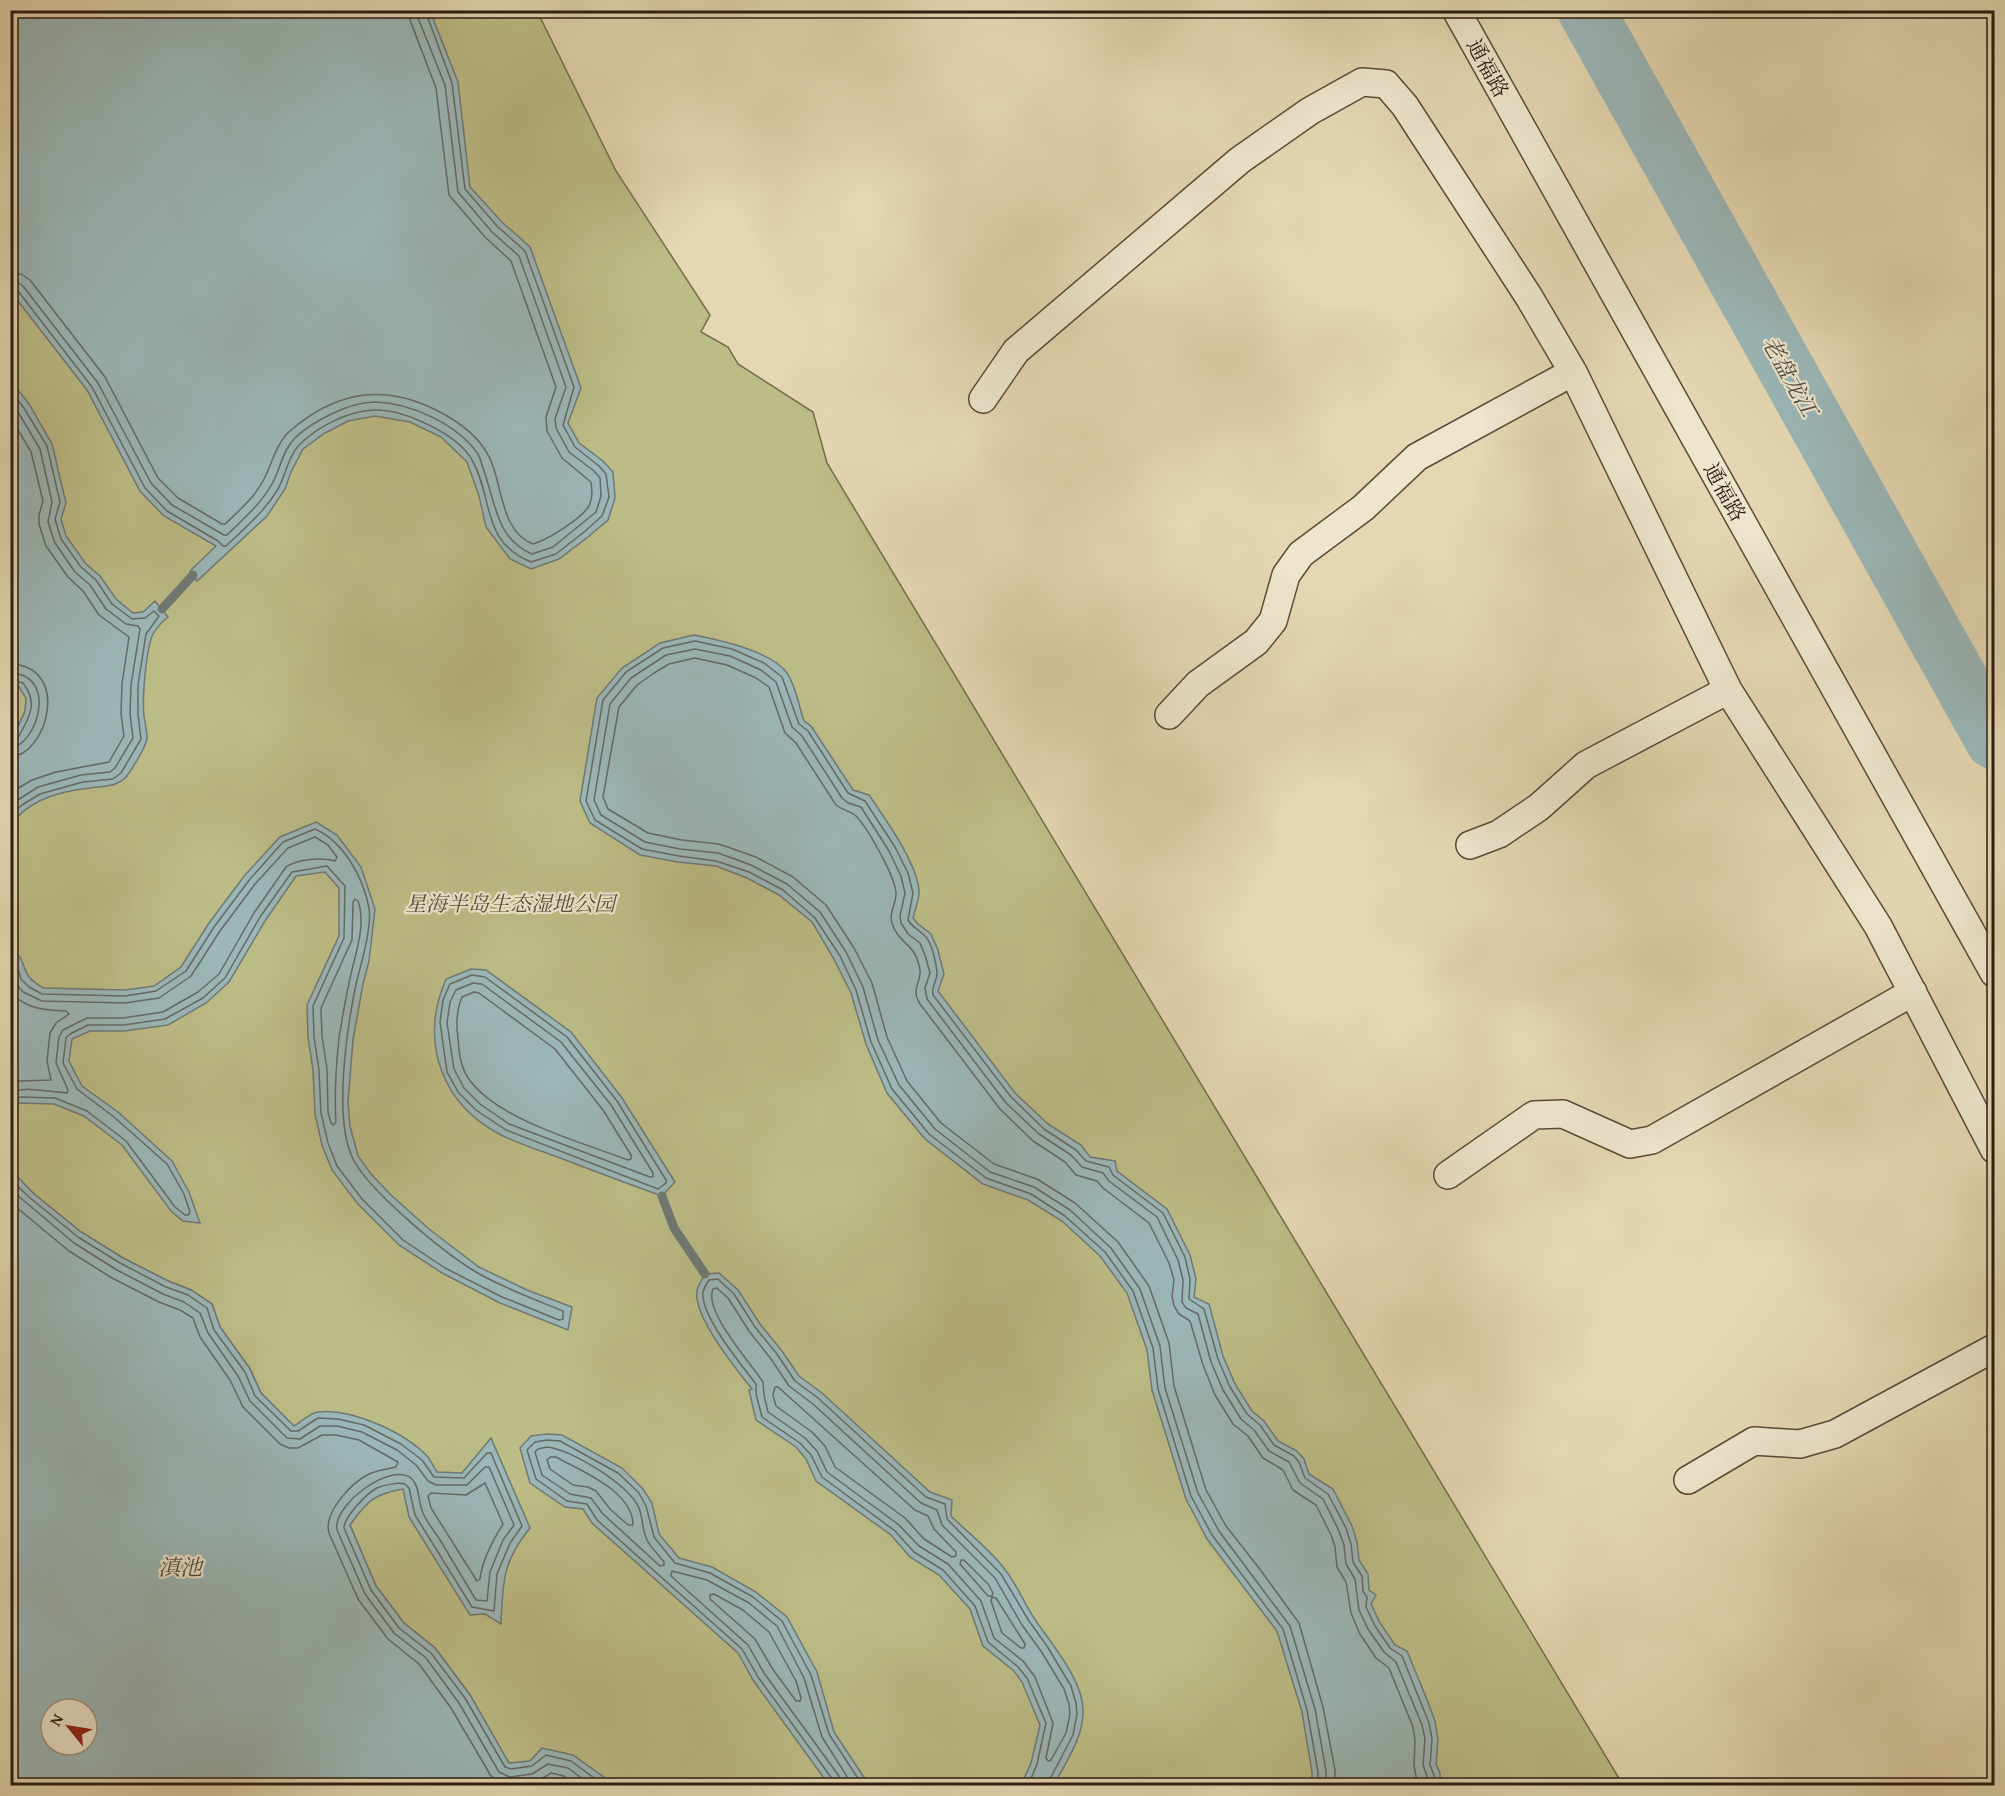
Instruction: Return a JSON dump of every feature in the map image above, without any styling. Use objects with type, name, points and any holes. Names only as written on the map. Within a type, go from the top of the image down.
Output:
[{"type":"street","name":"通福路","points":[[1456,10],[1995,973]]},
{"type":"street","points":[[983,399],[1016,351],[1240,160],[1310,111],[1362,82],[1386,84],[1405,106],[1529,297],[1573,372],[1728,690],[1878,926],[1995,1149]]},
{"type":"street","points":[[1169,715],[1198,684],[1256,642],[1273,621],[1286,575],[1301,554],[1363,508],[1417,458],[1573,372]]},
{"type":"street","points":[[1470,845],[1499,834],[1539,807],[1586,765],[1728,690]]},
{"type":"street","points":[[1448,1175],[1534,1115],[1563,1114],[1630,1144],[1652,1140],[1913,992]]},
{"type":"street","points":[[1688,1480],[1754,1442],[1800,1444],[1835,1434],[1995,1348]]},
{"type":"green space","name":"星海半岛生态湿地公园","points":[[10,11],[537,11],[616,171],[710,315],[701,332],[728,347],[738,364],[813,412],[827,463],[1623,1785],[521,1785],[470,1695],[435,1648],[404,1623],[376,1586],[350,1525],[294,1427],[261,1393],[250,1369],[220,1327],[212,1304],[191,1290],[123,1258],[81,1232],[33,1193],[11,1170]]},
{"type":"water","points":[[26,10],[430,11],[458,82],[470,187],[502,222],[530,247],[581,388],[568,423],[579,443],[603,461],[613,472],[615,498],[608,520],[559,559],[531,569],[510,559],[486,527],[479,496],[467,462],[441,437],[410,422],[375,416],[348,421],[325,433],[303,449],[285,489],[267,516],[197,581],[190,571],[216,546],[164,516],[140,491],[87,390],[11,292],[11,22]]},
{"type":"water","points":[[11,381],[29,404],[52,444],[66,503],[61,519],[66,536],[116,599],[133,613],[143,612],[155,601],[168,617],[156,629],[151,641],[144,698],[147,738],[127,775],[113,785],[57,794],[46,798],[26,810],[11,826],[11,742],[25,711],[26,698],[19,687],[10,686]]},
{"type":"water","points":[[694,635],[731,643],[757,653],[769,658],[787,673],[795,690],[804,721],[811,726],[853,790],[869,795],[908,857],[918,884],[919,895],[913,918],[931,934],[944,974],[938,991],[1015,1093],[1048,1124],[1081,1145],[1090,1157],[1115,1161],[1117,1171],[1167,1209],[1190,1255],[1196,1279],[1194,1297],[1209,1304],[1223,1356],[1235,1384],[1252,1411],[1264,1421],[1278,1441],[1297,1451],[1304,1459],[1309,1474],[1333,1489],[1352,1526],[1359,1560],[1368,1574],[1369,1590],[1376,1595],[1371,1604],[1380,1623],[1395,1645],[1407,1651],[1435,1721],[1438,1739],[1436,1764],[1440,1773],[1440,1785],[1312,1785],[1302,1712],[1277,1631],[1207,1539],[1186,1499],[1152,1390],[1147,1350],[1127,1293],[1100,1256],[1062,1221],[1028,1200],[983,1184],[925,1139],[887,1093],[866,1044],[851,993],[812,922],[779,895],[747,878],[716,866],[640,855],[590,823],[580,801],[597,698],[622,668],[660,643]]},
{"type":"water","points":[[316,822],[337,835],[361,867],[375,909],[369,961],[353,1040],[348,1102],[350,1126],[358,1156],[391,1195],[429,1229],[479,1267],[527,1290],[572,1307],[568,1330],[500,1303],[442,1273],[399,1245],[357,1203],[332,1170],[322,1145],[315,1114],[307,1005],[339,936],[339,888],[325,872],[296,876],[265,921],[229,982],[206,1003],[168,1025],[124,1031],[90,1031],[72,1039],[69,1061],[82,1086],[118,1112],[172,1161],[189,1192],[200,1223],[183,1221],[171,1211],[122,1145],[84,1116],[54,1104],[21,1103],[11,1106],[11,948],[17,953],[30,978],[44,988],[125,990],[154,986],[181,967],[209,923],[245,875],[280,837]]},
{"type":"water","points":[[471,969],[486,970],[571,1032],[622,1098],[675,1182],[662,1196],[503,1136],[482,1123],[464,1107],[441,1070],[436,1048],[435,1026],[438,1003],[446,979]]},
{"type":"water","name":"滇池","points":[[11,1170],[33,1193],[81,1232],[123,1258],[191,1290],[212,1304],[220,1327],[250,1369],[261,1393],[294,1426],[318,1412],[346,1414],[361,1418],[405,1438],[427,1456],[437,1472],[462,1473],[491,1438],[530,1528],[509,1562],[502,1596],[501,1624],[485,1614],[470,1615],[409,1517],[403,1489],[385,1493],[372,1500],[350,1525],[376,1586],[404,1623],[435,1648],[470,1695],[509,1763],[530,1761],[542,1748],[573,1755],[615,1785],[11,1785]]},
{"type":"water","points":[[719,1273],[738,1290],[799,1376],[822,1393],[930,1492],[952,1500],[951,1516],[994,1556],[1010,1576],[1034,1618],[1066,1663],[1079,1689],[1082,1701],[1083,1714],[1080,1733],[1054,1785],[1021,1785],[1031,1763],[1040,1725],[1022,1682],[1014,1671],[983,1646],[970,1609],[939,1575],[910,1557],[891,1535],[816,1481],[806,1459],[796,1447],[756,1420],[749,1390],[752,1389],[708,1328],[698,1302],[697,1291],[705,1274]]},
{"type":"water","points":[[562,1435],[622,1468],[643,1489],[652,1503],[659,1534],[679,1558],[712,1567],[756,1592],[787,1617],[817,1672],[834,1732],[863,1776],[872,1785],[829,1785],[753,1680],[738,1653],[592,1523],[583,1509],[565,1507],[530,1483],[520,1448],[531,1436]]},
{"type":"waterway","name":"老盘龙江","points":[[1586,10],[1994,741]]},
{"type":"waterway","points":[[162,609],[193,575]]},
{"type":"waterway","points":[[662,1196],[674,1228],[705,1274]]}]
